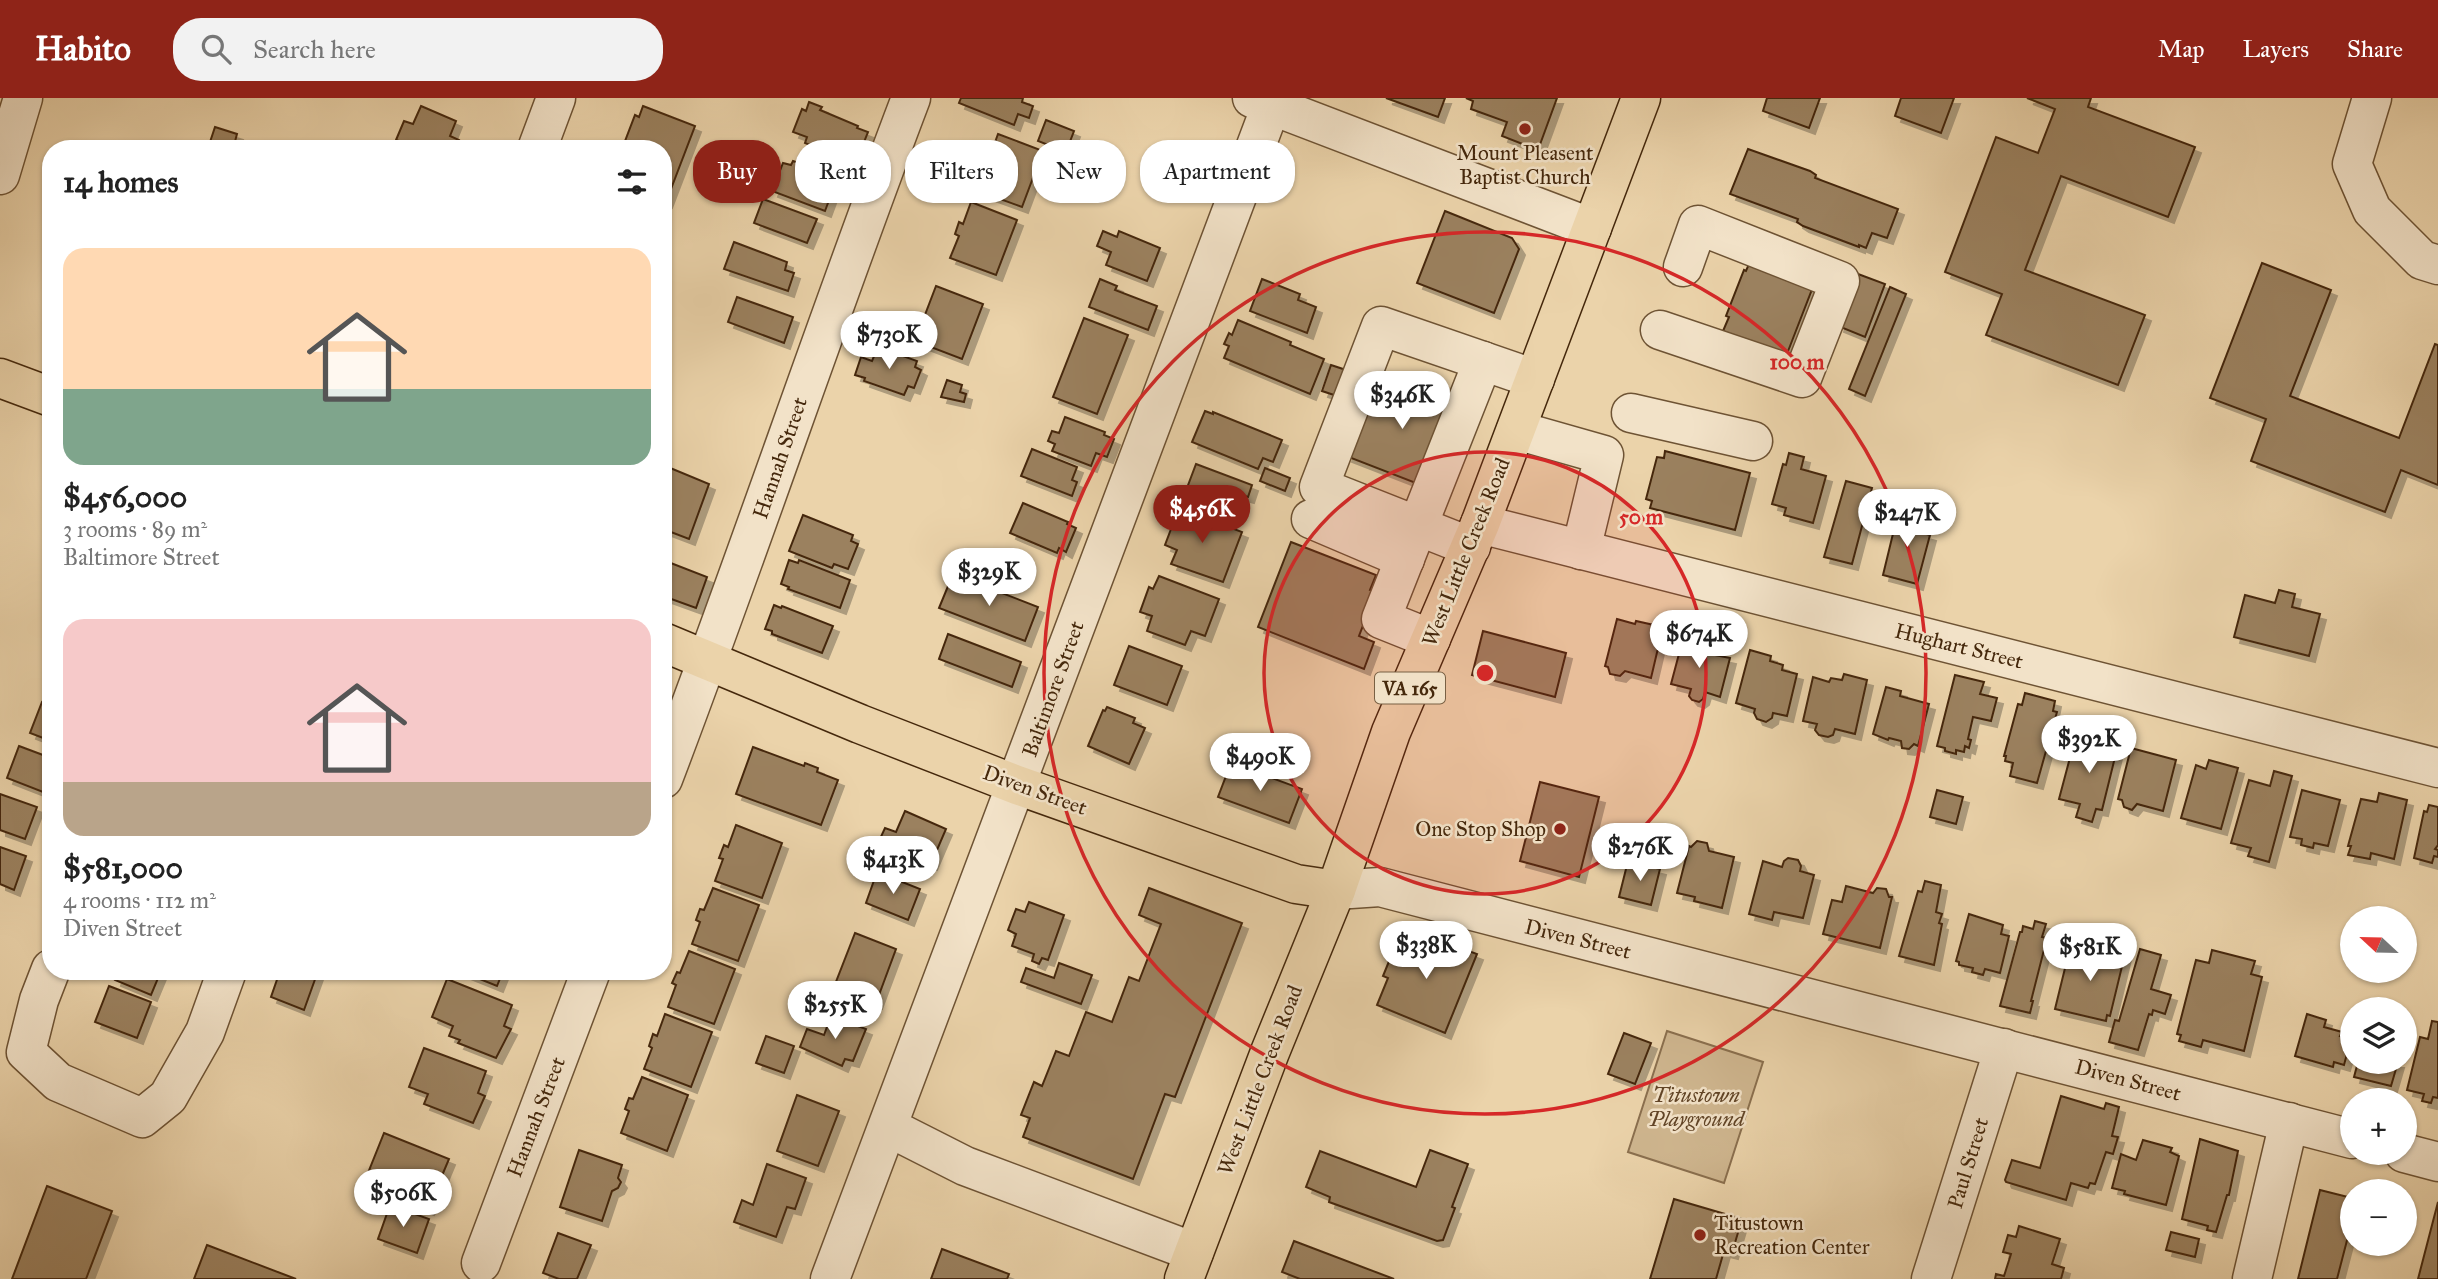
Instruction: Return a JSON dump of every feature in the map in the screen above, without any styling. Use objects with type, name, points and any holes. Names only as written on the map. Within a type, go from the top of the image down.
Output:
[{"type":"main road","name":"West Little Creek Road","points":[[1189,1266],[1265,1065],[1336,890],[1391,732],[1475,535],[1641,98]]},
{"type":"main road","points":[[0,378],[42,394]]},
{"type":"main road","name":"Diven Street","points":[[672,646],[860,724],[1017,785],[1296,884],[1336,890]]},
{"type":"street","points":[[0,175],[23,98]]},
{"type":"street","points":[[540,140],[556,98]]},
{"type":"street","name":"Hannah Street","points":[[672,755],[847,267],[911,98]]},
{"type":"street","points":[[2372,98],[2352,164],[2372,210],[2422,260],[2438,265]]},
{"type":"street","points":[[1266,101],[1592,228]]},
{"type":"street","name":"Baltimore Street","points":[[830,1279],[1017,785],[1266,101]]},
{"type":"street","points":[[1660,330],[1802,378],[1840,281],[1698,225],[1683,267]]},
{"type":"street","points":[[1411,542],[1319,487],[1381,326],[1535,379]]},
{"type":"street","points":[[1431,639],[1381,619],[1483,361]]},
{"type":"street","points":[[1631,413],[1753,441]]},
{"type":"street","points":[[1516,429],[1604,455],[1581,550]]},
{"type":"street","points":[[1311,519],[1411,542]]},
{"type":"street","name":"Hughart Street","points":[[1411,542],[1475,535],[1581,550],[2438,768]]},
{"type":"street","name":"Diven Street","points":[[1336,890],[1380,887],[2340,1136]]},
{"type":"street","points":[[47,980],[26,1052],[58,1082],[142,1118],[168,1097],[205,1032],[224,980]]},
{"type":"street","name":"Hannah Street","points":[[481,1263],[588,980]]},
{"type":"street","name":"Paul Street","points":[[1931,1279],[2004,1048]]},
{"type":"street","points":[[2252,1279],[2290,1122]]},
{"type":"street","points":[[888,1127],[965,1166],[1189,1266]]},
{"type":"street","points":[[2417,1156],[2438,1162]]},
{"type":"green space","name":"Titustown Playground","points":[[1667,1031],[1763,1062],[1724,1183],[1628,1152]]},
{"type":"building","points":[[961,98],[1023,98],[1022,102],[1033,106],[1029,118],[1018,114],[1014,125],[959,103]]},
{"type":"building","name":"Mount Pleasent Baptist Church","points":[[1386,98],[1445,98],[1438,117]]},
{"type":"building","name":"Mount Pleasent Baptist Church","points":[[1466,98],[1557,98],[1538,150],[1502,136],[1507,122],[1471,109],[1473,101]]},
{"type":"building","points":[[1767,98],[1820,98],[1809,128],[1763,111]]},
{"type":"building","points":[[1901,98],[1954,98],[1941,133],[1895,116]]},
{"type":"building","points":[[2027,98],[2091,98],[2088,107],[2195,147],[2168,217],[2061,176],[2025,270],[2145,315],[2118,385],[1986,335],[2002,294],[1945,272],[1996,137],[2038,153],[2055,109]]},
{"type":"building","points":[[809,102],[822,107],[820,110],[868,132],[865,140],[806,140],[807,137],[793,132],[802,109],[806,111]]},
{"type":"building","points":[[421,106],[456,121],[450,136],[459,140],[396,140],[404,121],[413,124]]},
{"type":"building","points":[[643,106],[695,126],[672,186],[672,140],[625,140],[635,115],[639,117]]},
{"type":"building","points":[[1046,120],[1074,131],[1071,140],[1038,140]]},
{"type":"building","points":[[215,127],[237,134],[235,140],[211,140]]},
{"type":"building","points":[[998,134],[1014,140],[996,140]]},
{"type":"building","points":[[1018,142],[1032,147],[1032,180],[1022,207],[1011,203],[1018,203]]},
{"type":"building","points":[[1748,149],[1810,171],[1816,175],[1815,178],[1898,209],[1887,238],[1872,233],[1866,248],[1859,247],[1803,226],[1797,222],[1798,219],[1730,194]]},
{"type":"building","points":[[795,162],[795,200],[781,194],[781,168],[783,163],[791,165]]},
{"type":"building","points":[[762,203],[774,203],[817,219],[807,243],[754,223]]},
{"type":"building","points":[[804,203],[828,203],[825,211]]},
{"type":"building","points":[[971,203],[1017,220],[996,275],[950,258],[959,236],[955,234],[959,222],[963,224]]},
{"type":"building","points":[[1445,211],[1512,238],[1519,249],[1494,313],[1417,283]]},
{"type":"building","points":[[1103,231],[1117,237],[1119,231],[1160,248],[1147,281],[1106,265],[1111,252],[1097,246]]},
{"type":"building","points":[[734,242],[787,262],[785,270],[794,273],[788,291],[724,269]]},
{"type":"building","points":[[1752,257],[1816,279],[1785,359],[1723,331],[1744,270],[1746,271]]},
{"type":"building","points":[[2262,263],[2331,290],[2290,396],[2399,438],[2435,344],[2438,345],[2438,485],[2401,470],[2385,512],[2251,461],[2266,419],[2210,398]]},
{"type":"building","points":[[1858,274],[1885,284],[1865,337],[1838,326]]},
{"type":"building","points":[[1100,279],[1117,286],[1115,290],[1157,306],[1148,330],[1089,307]]},
{"type":"building","points":[[1262,279],[1300,294],[1298,300],[1316,307],[1307,333],[1250,311]]},
{"type":"building","points":[[936,286],[983,304],[962,359],[915,341]]},
{"type":"building","points":[[1890,287],[1906,294],[1865,396],[1849,389]]},
{"type":"building","points":[[737,297],[793,317],[784,343],[728,322]]},
{"type":"building","points":[[1084,318],[1128,335],[1097,414],[1053,397]]},
{"type":"building","points":[[1238,320],[1324,359],[1310,394],[1224,358],[1229,346],[1224,344],[1229,333],[1232,335]]},
{"type":"building","points":[[878,347],[917,361],[915,367],[921,370],[914,388],[908,386],[904,395],[864,381],[865,378],[855,375],[861,357],[872,361]]},
{"type":"building","points":[[1331,365],[1346,370],[1337,396],[1322,391]]},
{"type":"building","points":[[1378,375],[1457,404],[1426,487],[1346,456]]},
{"type":"building","points":[[947,380],[962,385],[960,392],[966,394],[964,402],[941,397]]},
{"type":"building","points":[[1205,411],[1282,440],[1273,462],[1263,458],[1258,469],[1192,442]]},
{"type":"building","points":[[1065,417],[1105,432],[1104,435],[1114,439],[1107,457],[1096,453],[1091,466],[1052,451],[1055,444],[1048,441],[1052,431],[1059,433]]},
{"type":"building","points":[[1032,449],[1077,467],[1072,480],[1077,482],[1072,496],[1021,476]]},
{"type":"building","points":[[1665,451],[1750,473],[1735,530],[1650,508],[1652,501],[1646,499],[1657,457],[1664,458]]},
{"type":"building","points":[[1789,453],[1804,457],[1801,469],[1826,476],[1813,523],[1784,515],[1786,508],[1772,504],[1783,464],[1786,465]]},
{"type":"building","points":[[1196,464],[1252,485],[1248,497],[1238,494],[1231,513],[1184,496]]},
{"type":"building","points":[[1265,468],[1290,478],[1285,491],[1260,481]]},
{"type":"building","points":[[672,469],[709,484],[689,539],[672,532]]},
{"type":"building","points":[[1846,481],[1872,488],[1852,564],[1824,557]]},
{"type":"building","points":[[1023,503],[1076,528],[1066,552],[1059,548],[1057,553],[1010,533]]},
{"type":"building","points":[[1179,508],[1242,532],[1223,582],[1171,564],[1177,550],[1165,545]]},
{"type":"building","points":[[1898,513],[1927,521],[1923,533],[1930,535],[1917,584],[1883,575]]},
{"type":"building","points":[[803,515],[853,535],[851,541],[858,544],[848,569],[834,564],[832,568],[789,551]]},
{"type":"building","points":[[1291,542],[1376,575],[1370,590],[1376,592],[1359,636],[1374,642],[1364,669],[1258,627]]},
{"type":"building","points":[[789,560],[798,563],[799,560],[850,580],[840,608],[781,584]]},
{"type":"building","points":[[672,563],[707,577],[696,608],[672,599]]},
{"type":"building","points":[[953,574],[1038,607],[1025,641],[939,608]]},
{"type":"building","points":[[1159,576],[1219,599],[1205,636],[1191,631],[1185,645],[1147,631],[1152,616],[1140,612],[1149,587],[1153,589]]},
{"type":"building","points":[[2279,590],[2295,594],[2292,607],[2320,614],[2309,656],[2234,637],[2245,595],[2275,603]]},
{"type":"building","points":[[774,605],[833,626],[822,653],[765,629]]},
{"type":"building","points":[[1617,619],[1663,627],[1651,678],[1625,671],[1620,676],[1610,674],[1605,666]]},
{"type":"building","points":[[1483,631],[1566,653],[1555,697],[1472,675]]},
{"type":"building","points":[[948,634],[1021,662],[1012,687],[939,659]]},
{"type":"building","points":[[1684,635],[1704,640],[1700,652],[1730,658],[1720,697],[1705,692],[1699,702],[1689,696],[1691,689],[1671,684]]},
{"type":"building","points":[[1129,646],[1182,666],[1167,705],[1114,685]]},
{"type":"building","points":[[1750,650],[1771,656],[1770,661],[1783,665],[1782,670],[1797,674],[1787,716],[1773,713],[1772,718],[1766,722],[1757,719],[1755,709],[1736,703]]},
{"type":"building","points":[[1844,674],[1867,680],[1855,734],[1835,729],[1833,735],[1828,737],[1819,735],[1815,730],[1817,724],[1803,721],[1813,677],[1829,682],[1831,678],[1842,680]]},
{"type":"building","points":[[1955,675],[1984,682],[1980,694],[1997,698],[1991,721],[1973,717],[1968,739],[1971,740],[1969,748],[1965,746],[1964,752],[1956,750],[1956,754],[1937,746]]},
{"type":"building","points":[[1886,687],[1901,691],[1900,696],[1929,704],[1918,746],[1914,744],[1909,749],[1902,748],[1901,741],[1888,740],[1873,734]]},
{"type":"building","points":[[2025,693],[2055,701],[2053,711],[2057,712],[2037,783],[2010,776],[2013,763],[2005,761],[2004,756],[2018,704],[2022,705]]},
{"type":"building","points":[[42,702],[42,738],[30,733]]},
{"type":"building","points":[[1107,707],[1135,718],[1133,723],[1145,728],[1129,764],[1088,746],[1103,710]]},
{"type":"building","points":[[2076,735],[2118,745],[2102,810],[2096,809],[2092,822],[2076,817],[2080,804],[2059,799]]},
{"type":"building","points":[[19,746],[42,755],[42,792],[7,778]]},
{"type":"building","points":[[753,747],[804,766],[805,763],[818,768],[817,772],[838,780],[821,825],[736,794]]},
{"type":"building","points":[[2131,748],[2176,760],[2163,811],[2137,804],[2132,810],[2124,807],[2122,800],[2118,799]]},
{"type":"building","points":[[2209,760],[2238,768],[2221,829],[2181,818],[2196,765],[2206,769]]},
{"type":"building","points":[[1231,763],[1302,789],[1289,823],[1218,797]]},
{"type":"building","points":[[2274,771],[2292,776],[2269,862],[2248,856],[2251,848],[2231,843],[2249,780],[2270,786]]},
{"type":"building","name":"One Stop Shop","points":[[1540,782],[1599,797],[1579,877],[1520,861]]},
{"type":"building","points":[[1937,790],[1963,797],[1956,824],[1930,817]]},
{"type":"building","points":[[2302,790],[2340,800],[2328,846],[2314,843],[2313,848],[2301,845],[2302,839],[2290,837]]},
{"type":"building","points":[[2379,793],[2407,800],[2394,859],[2371,853],[2370,859],[2348,855],[2361,799],[2377,802]]},
{"type":"building","points":[[0,794],[37,807],[25,839],[0,830]]},
{"type":"building","points":[[2429,805],[2438,807],[2438,845],[2435,849],[2438,850],[2438,857],[2434,856],[2432,863],[2414,858],[2424,811],[2427,812]]},
{"type":"building","points":[[905,811],[946,829],[931,864],[879,841],[885,828],[896,832]]},
{"type":"building","points":[[736,825],[782,843],[762,898],[715,881],[723,859],[719,858],[724,845],[728,847]]},
{"type":"building","points":[[1697,841],[1707,843],[1709,851],[1734,857],[1722,908],[1694,901],[1695,897],[1677,893],[1689,846]]},
{"type":"building","points":[[0,847],[26,856],[14,890],[0,884]]},
{"type":"building","points":[[1788,858],[1798,860],[1800,871],[1814,875],[1803,918],[1774,912],[1772,920],[1749,914],[1763,861],[1782,867]]},
{"type":"building","points":[[1628,861],[1660,869],[1651,905],[1619,897]]},
{"type":"building","points":[[877,872],[920,889],[908,920],[866,903]]},
{"type":"building","points":[[1925,881],[1941,885],[1936,912],[1942,914],[1939,923],[1942,924],[1934,965],[1899,956],[1918,891],[1922,892]]},
{"type":"building","points":[[1846,886],[1873,893],[1877,888],[1886,889],[1889,897],[1892,897],[1880,948],[1823,934],[1832,900],[1842,902]]},
{"type":"building","points":[[713,888],[759,905],[738,961],[692,944],[700,922],[696,920],[700,909],[704,910]]},
{"type":"building","points":[[1149,888],[1242,923],[1175,1097],[1165,1094],[1133,1179],[1023,1137],[1030,1118],[1021,1115],[1034,1082],[1042,1086],[1056,1051],[1069,1056],[1086,1012],[1112,1022],[1129,977],[1139,981],[1161,924],[1139,915]]},
{"type":"building","points":[[1029,902],[1064,915],[1048,960],[1042,958],[1039,964],[1032,961],[1034,954],[1012,946],[1016,934],[1008,930],[1016,909],[1025,912]]},
{"type":"building","points":[[1969,914],[2003,925],[2001,934],[2009,936],[2000,973],[1985,969],[1983,975],[1972,972],[1973,968],[1959,965],[1956,961]]},
{"type":"building","points":[[2035,921],[2046,924],[2042,937],[2047,938],[2030,1013],[2000,1006],[2020,932],[2023,926],[2033,929]]},
{"type":"building","points":[[1406,931],[1464,955],[1466,950],[1477,954],[1445,1033],[1377,1005],[1388,978],[1383,976],[1392,954],[1396,956]]},
{"type":"building","points":[[855,933],[896,949],[876,1003],[834,987]]},
{"type":"building","points":[[2074,946],[2100,952],[2101,948],[2125,954],[2110,1016],[2107,1015],[2106,1021],[2055,1009],[2067,960],[2071,960]]},
{"type":"building","points":[[2140,949],[2161,955],[2151,989],[2171,995],[2165,1014],[2153,1010],[2152,1015],[2149,1014],[2138,1050],[2109,1042],[2115,1020],[2119,1021]]},
{"type":"building","points":[[2212,950],[2255,961],[2251,974],[2262,977],[2244,1051],[2203,1040],[2201,1047],[2179,1041],[2181,1035],[2177,1034],[2196,960],[2209,963]]},
{"type":"building","points":[[689,951],[735,969],[714,1024],[668,1007],[676,985],[672,983],[677,972],[680,973]]},
{"type":"building","points":[[1059,963],[1092,975],[1081,1004],[1021,982],[1026,968],[1054,978]]},
{"type":"building","points":[[115,980],[157,980],[151,995]]},
{"type":"building","points":[[277,980],[315,980],[304,1010],[271,997]]},
{"type":"building","points":[[447,980],[512,1005],[504,1026],[511,1029],[496,1058],[458,1043],[460,1040],[449,1036],[453,1026],[432,1017]]},
{"type":"building","points":[[482,980],[499,980],[497,986]]},
{"type":"building","points":[[109,986],[151,1002],[137,1038],[95,1022]]},
{"type":"building","points":[[665,1014],[712,1032],[691,1087],[644,1069],[652,1048],[649,1046],[653,1034],[657,1036]]},
{"type":"building","points":[[2307,1014],[2326,1020],[2324,1027],[2340,1031],[2340,1064],[2334,1062],[2333,1067],[2295,1056]]},
{"type":"building","points":[[831,1016],[866,1029],[853,1061],[845,1059],[842,1066],[800,1047],[807,1029],[824,1035]]},
{"type":"building","points":[[2432,1021],[2438,1022],[2438,1098],[2433,1097],[2431,1103],[2422,1101],[2424,1094],[2417,1092],[2417,1088],[2407,1088],[2411,1074],[2417,1074],[2420,1037],[2428,1039]]},
{"type":"building","points":[[1624,1033],[1651,1043],[1635,1084],[1608,1074]]},
{"type":"building","points":[[766,1036],[794,1046],[784,1073],[756,1063]]},
{"type":"building","points":[[424,1048],[486,1071],[478,1093],[485,1096],[473,1123],[424,1104],[428,1094],[409,1087]]},
{"type":"building","points":[[2355,1074],[2394,1074],[2391,1086],[2354,1077]]},
{"type":"building","points":[[642,1077],[688,1095],[667,1151],[621,1133],[629,1111],[625,1109],[629,1098],[633,1099]]},
{"type":"building","points":[[797,1095],[839,1111],[818,1166],[777,1151]]},
{"type":"building","points":[[2061,1096],[2104,1109],[2106,1103],[2119,1107],[2112,1136],[2118,1137],[2113,1154],[2106,1152],[2095,1184],[2090,1183],[2088,1188],[2071,1183],[2066,1200],[2005,1180],[2012,1160],[2040,1168]]},
{"type":"building","points":[[384,1133],[449,1159],[428,1209],[364,1183]]},
{"type":"building","points":[[2200,1139],[2238,1151],[2229,1195],[2216,1232],[2207,1230],[2208,1226],[2182,1219]]},
{"type":"building","points":[[2143,1140],[2172,1148],[2170,1152],[2179,1156],[2166,1205],[2124,1194],[2125,1191],[2112,1188],[2121,1154],[2136,1160]]},
{"type":"building","points":[[579,1150],[622,1165],[618,1178],[621,1182],[618,1188],[612,1191],[602,1221],[560,1207]]},
{"type":"building","points":[[1430,1150],[1468,1164],[1443,1240],[1437,1241],[1329,1202],[1330,1197],[1306,1187],[1320,1151],[1416,1187]]},
{"type":"building","points":[[767,1164],[806,1178],[795,1209],[787,1207],[776,1237],[734,1222],[742,1200],[753,1205]]},
{"type":"building","points":[[47,1186],[112,1211],[86,1279],[12,1279]]},
{"type":"building","points":[[2320,1190],[2340,1195],[2340,1256],[2343,1256],[2337,1279],[2298,1279]]},
{"type":"building","name":"Titustown Recreation Center","points":[[1674,1199],[1742,1219],[1732,1253],[1724,1251],[1716,1279],[1650,1279]]},
{"type":"building","points":[[2438,1202],[2438,1279],[2418,1279]]},
{"type":"building","points":[[390,1205],[429,1219],[417,1253],[378,1239]]},
{"type":"building","points":[[2019,1226],[2060,1239],[2052,1264],[2064,1268],[2061,1279],[1995,1279],[1996,1274],[2004,1276],[2011,1254],[2003,1252],[2008,1235],[2016,1237]]},
{"type":"building","points":[[2171,1232],[2199,1239],[2195,1257],[2166,1250]]},
{"type":"building","points":[[558,1233],[591,1245],[577,1279],[559,1279],[543,1273]]},
{"type":"building","points":[[1294,1241],[1394,1279],[1300,1279],[1282,1272]]},
{"type":"building","points":[[207,1245],[296,1279],[194,1279]]},
{"type":"building","points":[[942,1249],[1009,1274],[1007,1279],[931,1279]]},
{"type":"place","name":"Mount Pleasent Baptist Church","points":[[1525,129]]},
{"type":"place","name":"One Stop Shop","points":[[1560,829]]},
{"type":"place","name":"Titustown Recreation Center","points":[[1700,1235]]}]
